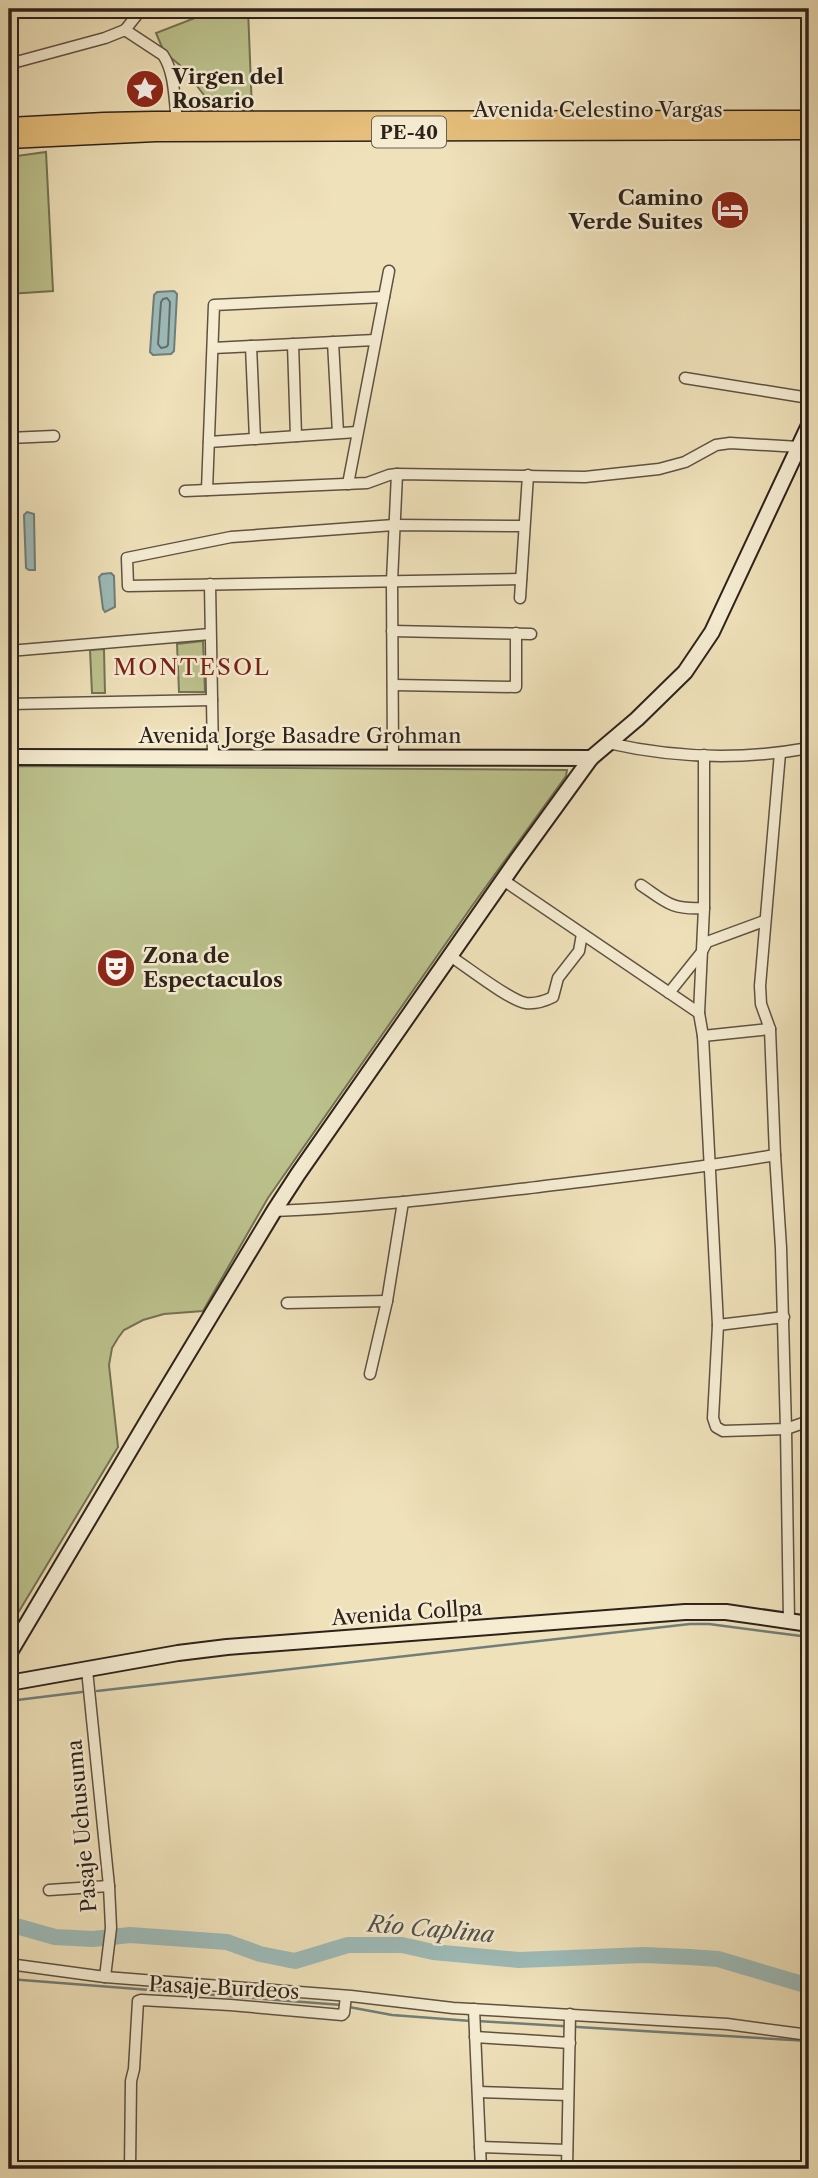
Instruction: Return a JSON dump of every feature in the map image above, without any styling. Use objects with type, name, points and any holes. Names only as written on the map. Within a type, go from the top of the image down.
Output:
[{"type":"highway","name":"Avenida Celestino Vargas","points":[[9,126],[177,120],[205,127]]},
{"type":"highway","name":"Avenida Celestino Vargas","points":[[9,140],[205,127],[808,123]]},
{"type":"main road","points":[[9,1654],[274,1211],[503,880],[591,758],[637,719],[685,672],[698,655],[712,632],[809,425]]},
{"type":"main road","name":"Avenida Jorge Basadre Grohman","points":[[9,757],[591,758]]},
{"type":"main road","name":"Avenida Collpa","points":[[9,1683],[227,1647],[685,1612],[726,1612],[809,1624]]},
{"type":"street","points":[[9,64],[125,30],[140,11],[145,9]]},
{"type":"street","points":[[808,123],[809,9]]},
{"type":"street","points":[[125,30],[166,59],[171,70],[177,120]]},
{"type":"street","points":[[348,484],[389,271]]},
{"type":"street","points":[[207,490],[214,305],[384,297]]},
{"type":"street","points":[[213,348],[375,340]]},
{"type":"street","points":[[333,342],[338,433]]},
{"type":"street","points":[[293,344],[296,436]]},
{"type":"street","points":[[251,346],[255,439]]},
{"type":"street","points":[[685,378],[809,398]]},
{"type":"street","points":[[209,442],[357,432]]},
{"type":"street","points":[[9,438],[54,436]]},
{"type":"street","points":[[185,491],[367,483],[397,474],[585,477],[659,469],[685,462],[716,445],[730,443],[799,447]]},
{"type":"street","points":[[393,757],[392,581],[397,474]]},
{"type":"street","points":[[520,598],[528,475]]},
{"type":"street","points":[[521,579],[128,586],[127,558],[231,537],[394,525],[524,526]]},
{"type":"street","points":[[210,584],[213,757]]},
{"type":"street","points":[[392,631],[531,634]]},
{"type":"street","points":[[393,685],[516,687],[516,633]]},
{"type":"street","points":[[9,651],[210,634]]},
{"type":"street","points":[[9,704],[212,700]]},
{"type":"street","points":[[608,743],[645,751],[704,755],[780,754],[809,748]]},
{"type":"street","points":[[780,754],[760,986],[761,1004],[770,1029],[784,1317],[789,1621]]},
{"type":"street","points":[[704,755],[704,908],[699,1013],[703,1036],[711,1167],[718,1325],[713,1418],[716,1427],[723,1431],[786,1429],[809,1421]]},
{"type":"street","points":[[503,880],[699,1013]]},
{"type":"street","points":[[641,885],[672,906],[683,909],[704,908]]},
{"type":"street","points":[[669,993],[701,953],[706,942],[764,921]]},
{"type":"street","points":[[450,956],[518,1001],[543,1001],[553,997],[558,978],[579,951],[582,934]]},
{"type":"street","points":[[703,1036],[770,1029]]},
{"type":"street","points":[[274,1211],[403,1202],[711,1167],[775,1155]]},
{"type":"street","points":[[370,1374],[387,1301],[403,1202]]},
{"type":"street","points":[[288,1303],[387,1301]]},
{"type":"street","points":[[718,1325],[784,1317]]},
{"type":"street","name":"Pasaje Uchusuma","points":[[87,1670],[109,1886],[111,1928],[105,1977]]},
{"type":"street","points":[[50,1890],[109,1886]]},
{"type":"street","points":[[9,1964],[346,2003],[393,2002],[474,2017],[570,2023],[727,2024],[809,2035]]},
{"type":"street","name":"Pasaje Burdeos","points":[[130,2169],[131,2081],[138,2001],[230,2005],[342,2015],[346,2003]]},
{"type":"street","points":[[474,2017],[481,2169]]},
{"type":"street","points":[[567,2169],[570,2023]]},
{"type":"street","points":[[475,2037],[570,2043]]},
{"type":"street","points":[[478,2092],[568,2095]]},
{"type":"street","points":[[480,2147],[567,2150]]},
{"type":"green space","points":[[218,9],[248,9],[252,110],[215,109],[182,67],[164,52],[156,33]]},
{"type":"green space","points":[[46,152],[53,291],[9,294],[9,157]]},
{"type":"green space","points":[[203,641],[205,692],[179,692],[177,644]]},
{"type":"green space","points":[[104,649],[105,693],[92,693],[90,650]]},
{"type":"green space","points":[[9,766],[567,770],[566,776],[268,1198],[203,1311],[164,1314],[143,1320],[124,1330],[118,1338],[112,1348],[109,1365],[118,1447],[9,1628]]},
{"type":"water","points":[[174,291],[177,294],[174,351],[171,354],[153,355],[150,352],[154,295],[157,292]]},
{"type":"water","points":[[27,512],[34,514],[35,570],[26,568],[24,515]]},
{"type":"water","points":[[111,573],[114,576],[115,607],[105,612],[99,577]]},
{"type":"waterway","points":[[97,1691],[690,1624],[809,1637]]},
{"type":"waterway","points":[[9,1701],[82,1692]]},
{"type":"waterway","name":"Río Caplina","points":[[9,1924],[55,1937],[93,1939],[130,1935],[227,1942],[260,1954],[295,1961],[348,1945],[402,1945],[433,1952],[519,1960],[644,1955],[718,1959],[809,1986]]},
{"type":"waterway","points":[[9,1979],[342,2005]]},
{"type":"waterway","points":[[349,2007],[392,2015],[471,2021]]},
{"type":"waterway","points":[[477,2021],[809,2041]]},
{"type":"place","name":"Virgen del Rosario","points":[[145,89]]},
{"type":"place","name":"Camino Verde Suites","points":[[730,210]]},
{"type":"place","name":"Zona de Espectaculos","points":[[116,968]]},
{"type":"district","name":"MONTESOL","points":[[192,667]]}]
